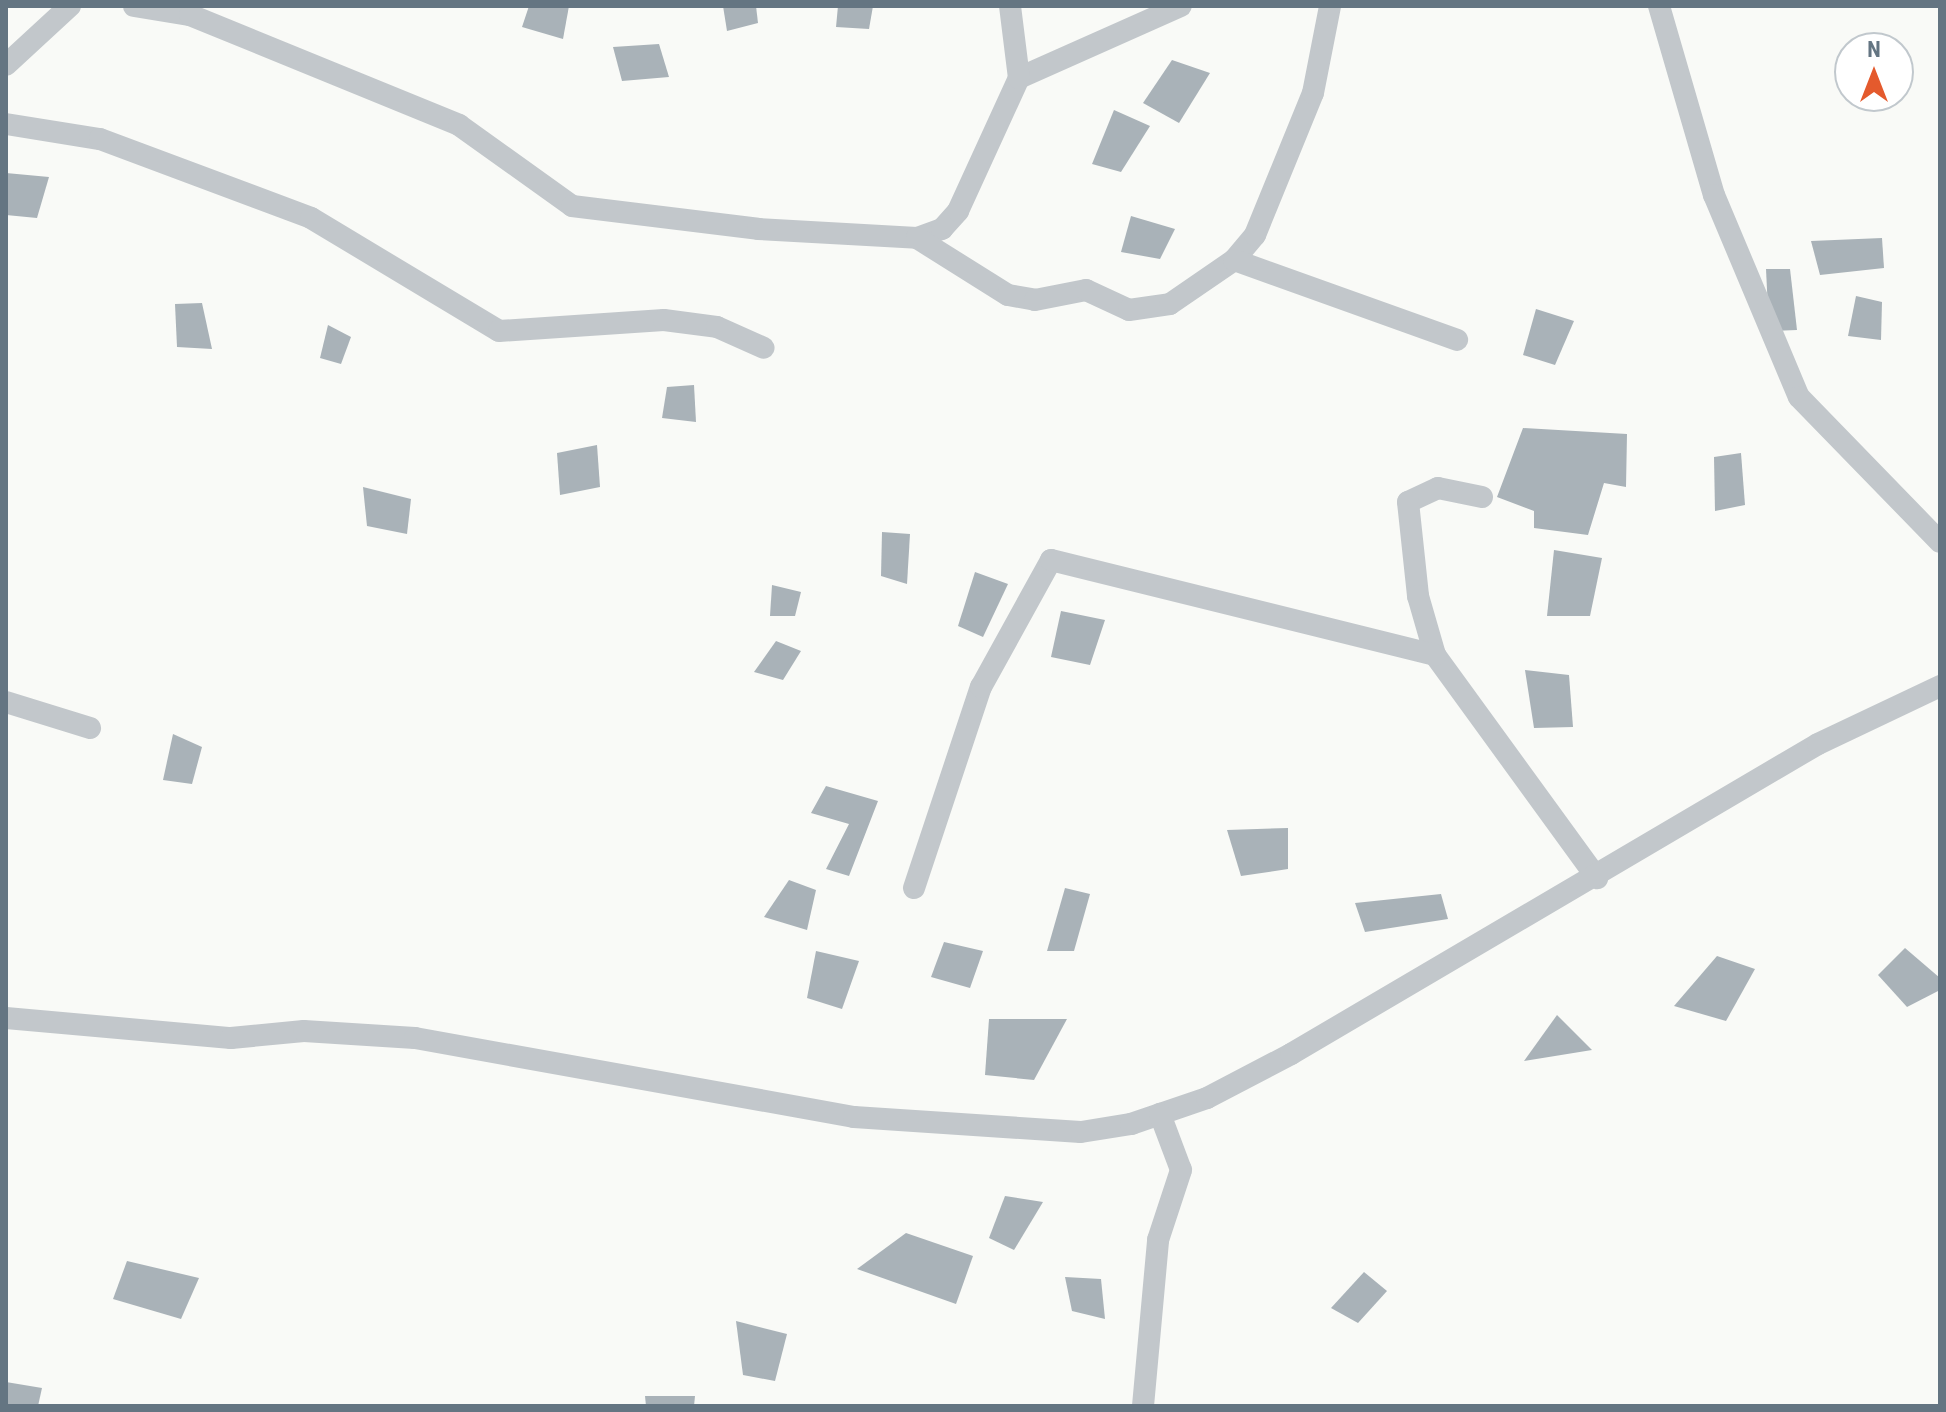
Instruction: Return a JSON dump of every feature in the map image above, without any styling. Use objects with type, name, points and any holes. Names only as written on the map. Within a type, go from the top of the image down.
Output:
[{"type":"street","points":[[6,65],[70,6]]},
{"type":"street","points":[[134,6],[190,15],[459,125],[572,206],[758,229],[917,238],[942,229],[958,211],[1019,78],[1010,6]]},
{"type":"street","points":[[1019,78],[1181,6]]},
{"type":"street","points":[[917,238],[1008,295],[1035,300],[1086,290],[1129,310],[1170,304],[1234,260],[1255,235],[1313,93],[1330,6]]},
{"type":"street","points":[[1659,6],[1714,195],[1799,397],[1940,542]]},
{"type":"street","points":[[6,124],[100,139],[311,218],[499,331],[664,320],[717,327],[764,348]]},
{"type":"street","points":[[1234,260],[1457,340]]},
{"type":"street","points":[[1482,497],[1438,488],[1408,502],[1418,596],[1435,655],[1597,878]]},
{"type":"street","points":[[914,888],[981,687],[1051,560],[1435,655]]},
{"type":"street","points":[[6,1018],[231,1038],[304,1031],[481,1045],[729,1099],[869,1118],[1081,1132],[1160,1114],[1304,1047],[1597,878],[1818,744],[1940,686]]},
{"type":"street","points":[[6,702],[90,728]]},
{"type":"street","points":[[1143,1406],[1158,1240],[1181,1170],[1160,1114]]},
{"type":"building","points":[[529,6],[569,6],[563,39],[522,27]]},
{"type":"building","points":[[723,6],[756,6],[758,23],[727,31]]},
{"type":"building","points":[[838,6],[873,6],[869,29],[836,27]]},
{"type":"building","points":[[659,44],[669,77],[622,81],[613,47]]},
{"type":"building","points":[[1172,60],[1210,73],[1179,123],[1143,103]]},
{"type":"building","points":[[1114,110],[1150,126],[1121,172],[1092,164]]},
{"type":"building","points":[[6,173],[49,177],[37,218],[6,215]]},
{"type":"building","points":[[1131,216],[1175,229],[1160,259],[1121,252]]},
{"type":"building","points":[[1882,238],[1884,268],[1820,275],[1811,241]]},
{"type":"building","points":[[1766,269],[1790,269],[1797,330],[1769,331]]},
{"type":"building","points":[[1856,296],[1882,302],[1881,340],[1848,336]]},
{"type":"building","points":[[202,303],[212,349],[177,347],[175,304]]},
{"type":"building","points":[[1536,309],[1574,321],[1555,365],[1523,355]]},
{"type":"building","points":[[328,325],[351,337],[341,364],[320,358]]},
{"type":"building","points":[[694,385],[696,422],[662,418],[667,387]]},
{"type":"building","points":[[1523,428],[1627,434],[1626,487],[1604,483],[1588,535],[1534,528],[1534,511],[1497,497]]},
{"type":"building","points":[[597,445],[600,487],[560,495],[557,453]]},
{"type":"building","points":[[1741,453],[1745,505],[1715,511],[1714,457]]},
{"type":"building","points":[[363,487],[411,499],[407,534],[367,526]]},
{"type":"building","points":[[882,532],[910,534],[907,584],[881,576]]},
{"type":"building","points":[[1554,550],[1602,558],[1590,616],[1547,616]]},
{"type":"building","points":[[975,572],[1008,584],[983,637],[958,626]]},
{"type":"building","points":[[772,585],[801,592],[795,616],[770,616]]},
{"type":"building","points":[[1061,611],[1105,620],[1090,665],[1051,657]]},
{"type":"building","points":[[776,641],[801,651],[783,680],[754,672]]},
{"type":"building","points":[[1525,670],[1569,675],[1573,727],[1534,728]]},
{"type":"building","points":[[173,734],[202,747],[192,784],[163,780]]},
{"type":"building","points":[[826,786],[878,801],[849,876],[826,869],[849,824],[811,813]]},
{"type":"building","points":[[1288,828],[1288,869],[1241,876],[1227,830]]},
{"type":"building","points":[[789,880],[816,890],[807,930],[764,917]]},
{"type":"building","points":[[1065,888],[1090,894],[1074,951],[1047,951]]},
{"type":"building","points":[[1441,894],[1448,919],[1365,932],[1355,903]]},
{"type":"building","points":[[944,942],[983,951],[970,988],[931,977]]},
{"type":"building","points":[[1905,948],[1940,978],[1940,990],[1907,1007],[1878,975]]},
{"type":"building","points":[[816,951],[859,961],[842,1009],[807,998]]},
{"type":"building","points":[[1717,956],[1755,969],[1726,1021],[1674,1006]]},
{"type":"building","points":[[1557,1015],[1592,1050],[1524,1061]]},
{"type":"building","points":[[989,1019],[1067,1019],[1034,1080],[985,1075]]},
{"type":"building","points":[[1005,1196],[1043,1202],[1014,1250],[989,1238]]},
{"type":"building","points":[[906,1233],[973,1256],[956,1304],[857,1269]]},
{"type":"building","points":[[127,1261],[199,1278],[181,1319],[113,1299]]},
{"type":"building","points":[[1364,1272],[1387,1291],[1358,1323],[1331,1308]]},
{"type":"building","points":[[1065,1277],[1101,1279],[1105,1319],[1072,1311]]},
{"type":"building","points":[[736,1321],[787,1334],[775,1381],[743,1375]]},
{"type":"building","points":[[6,1382],[42,1388],[38,1406],[6,1406]]},
{"type":"building","points":[[645,1396],[695,1396],[694,1406],[646,1406]]}]
